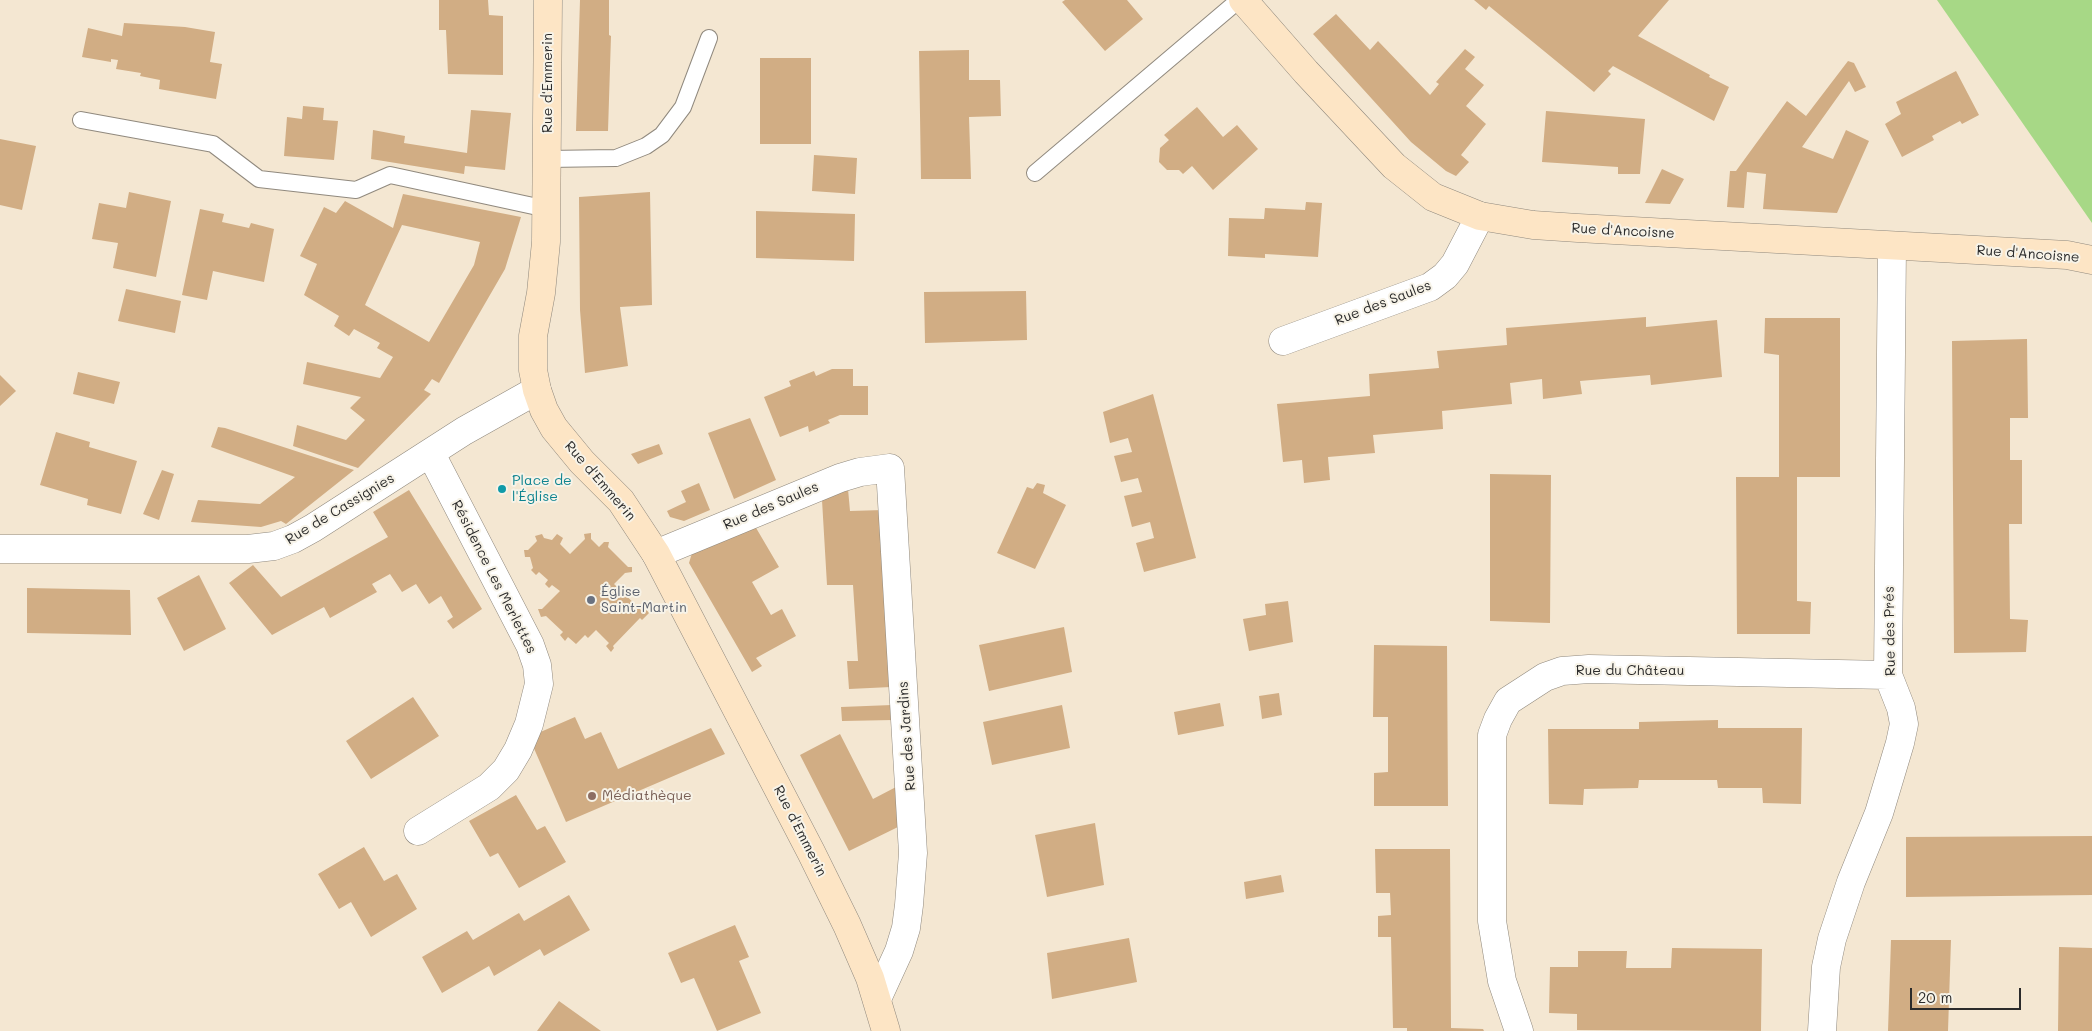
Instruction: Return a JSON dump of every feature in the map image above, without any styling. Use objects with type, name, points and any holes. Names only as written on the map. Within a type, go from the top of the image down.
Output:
[{"type":"main road","name":"Rue d'Emmerin","points":[[548,0],[547,210],[544,269],[533,336],[533,370],[537,390],[544,410],[554,428],[582,462],[621,502],[656,554],[811,852],[860,954],[877,999],[886,1031]]},
{"type":"main road","name":"Rue d'Ancoisne","points":[[1241,0],[1394,166],[1433,197],[1480,216],[1510,222],[1560,227],[2067,256],[2092,260]]},
{"type":"street","name":"Rue des Saules","points":[[1283,342],[1430,287],[1445,276],[1455,264],[1480,216]]},
{"type":"street","name":"Rue des Prés","points":[[1822,1031],[1826,967],[1832,939],[1847,892],[1879,813],[1904,724],[1901,708],[1888,675],[1892,246]]},
{"type":"street","name":"Rue de Cassignies","points":[[0,549],[248,549],[274,546],[293,539],[313,528],[431,454],[464,431],[537,390]]},
{"type":"street","name":"Résidence Les Merlettes","points":[[418,830],[490,787],[506,770],[518,750],[529,724],[538,684],[537,665],[530,645],[431,454]]},
{"type":"street","name":"Rue des Saules","points":[[656,554],[840,478],[860,472],[890,468]]},
{"type":"street","name":"Rue des Jardins","points":[[877,999],[899,951],[906,928],[910,905],[913,853],[890,468]]},
{"type":"street","name":"Rue du Château","points":[[1519,1031],[1502,981],[1492,921],[1492,735],[1508,701],[1545,677],[1562,671],[1589,669],[1888,675]]},
{"type":"lane","points":[[1035,173],[1241,0]]},
{"type":"lane","points":[[547,159],[616,158],[646,146],[662,135],[682,107],[709,38]]},
{"type":"lane","points":[[81,120],[213,144],[259,179],[356,190],[390,175],[547,210]]},
{"type":"green space","points":[[1937,0],[2092,0],[2092,223]]},
{"type":"building","points":[[439,0],[488,0],[489,15],[503,16],[503,75],[448,74],[446,30],[439,30]]},
{"type":"building","points":[[580,0],[609,0],[609,35],[611,36],[608,131],[576,131]]},
{"type":"building","points":[[1065,0],[1127,0],[1143,19],[1105,51],[1062,2]]},
{"type":"building","points":[[1474,0],[1669,0],[1638,36],[1729,87],[1714,121],[1613,66],[1608,71],[1611,74],[1594,92],[1489,6],[1486,10]]},
{"type":"building","points":[[1336,14],[1370,50],[1378,41],[1430,95],[1439,84],[1436,82],[1465,49],[1475,57],[1465,69],[1484,85],[1466,106],[1486,124],[1461,155],[1469,162],[1456,176],[1446,171],[1411,142],[1313,34]]},
{"type":"building","points":[[124,23],[185,27],[215,32],[210,62],[222,64],[216,99],[159,89],[160,80],[140,76],[141,73],[116,69],[118,60],[111,59],[111,62],[82,57],[88,28],[122,36]]},
{"type":"building","points":[[969,50],[969,80],[1000,80],[1001,116],[969,117],[971,179],[921,179],[919,51]]},
{"type":"building","points":[[760,58],[811,58],[811,144],[760,144]]},
{"type":"building","points":[[1848,61],[1854,63],[1866,87],[1855,92],[1849,81],[1802,147],[1833,159],[1846,130],[1869,141],[1837,213],[1763,209],[1766,174],[1747,172],[1744,208],[1727,207],[1730,171],[1736,171],[1787,101],[1806,116]]},
{"type":"building","points":[[1956,71],[1979,115],[1962,124],[1960,121],[1932,136],[1934,140],[1902,157],[1885,124],[1901,114],[1896,102]]},
{"type":"building","points":[[303,106],[324,108],[323,120],[338,121],[334,160],[284,156],[287,117],[302,119]]},
{"type":"building","points":[[1197,107],[1223,137],[1237,125],[1258,149],[1213,190],[1192,166],[1183,174],[1179,170],[1167,170],[1159,162],[1160,148],[1169,140],[1164,135]]},
{"type":"building","points":[[471,110],[511,113],[505,170],[465,166],[464,174],[371,159],[373,130],[405,136],[404,143],[467,153]]},
{"type":"building","points":[[1546,111],[1645,119],[1640,174],[1618,174],[1618,167],[1542,162]]},
{"type":"building","points":[[0,139],[36,146],[22,210],[0,205]]},
{"type":"building","points":[[814,155],[857,158],[855,194],[812,191]]},
{"type":"building","points":[[1662,169],[1684,179],[1670,204],[1645,203]]},
{"type":"building","points":[[129,192],[171,201],[156,277],[113,268],[118,243],[92,239],[99,203],[126,208]]},
{"type":"building","points":[[650,192],[652,305],[620,307],[628,366],[585,373],[580,310],[579,197]]},
{"type":"building","points":[[403,194],[521,217],[505,269],[439,383],[432,379],[424,390],[431,394],[358,468],[293,446],[297,425],[346,440],[365,420],[350,408],[361,397],[303,384],[307,362],[380,378],[393,357],[377,348],[380,343],[354,329],[349,336],[334,326],[339,316],[304,295],[317,264],[300,256],[324,207],[336,213],[345,201],[393,228]],"holes":[[[402,225],[480,242],[474,265],[429,342],[365,305]]]},
{"type":"building","points":[[1306,202],[1322,203],[1318,257],[1265,254],[1265,258],[1228,256],[1229,218],[1264,219],[1265,208],[1305,210]]},
{"type":"building","points":[[200,209],[224,214],[222,222],[249,228],[251,223],[274,229],[264,282],[213,271],[207,300],[182,295]]},
{"type":"building","points":[[756,211],[855,214],[854,261],[756,258]]},
{"type":"building","points":[[126,289],[181,301],[175,333],[118,321]]},
{"type":"building","points":[[1026,291],[1027,340],[925,343],[924,292]]},
{"type":"building","points":[[1646,317],[1646,327],[1717,320],[1722,377],[1651,385],[1650,375],[1580,381],[1582,394],[1543,399],[1542,379],[1510,383],[1512,404],[1442,411],[1443,429],[1373,435],[1375,453],[1328,457],[1330,480],[1304,483],[1302,460],[1283,462],[1277,404],[1370,396],[1369,374],[1439,368],[1437,351],[1507,345],[1506,328]]},
{"type":"building","points":[[1765,318],[1840,318],[1840,477],[1797,477],[1797,601],[1811,602],[1810,634],[1737,634],[1736,477],[1779,477],[1779,355],[1764,353]]},
{"type":"building","points":[[2027,339],[2028,418],[2010,418],[2010,460],[2022,460],[2022,524],[2009,524],[2010,619],[2028,620],[2026,652],[1954,653],[1952,341]]},
{"type":"building","points":[[832,369],[853,369],[853,386],[868,386],[868,415],[840,415],[828,420],[830,423],[809,432],[808,426],[780,437],[764,397],[791,386],[789,381],[814,371],[816,376]]},
{"type":"building","points":[[78,372],[120,382],[114,404],[73,394]]},
{"type":"building","points":[[0,375],[16,391],[0,406]]},
{"type":"building","points":[[1153,394],[1196,558],[1144,572],[1136,543],[1154,538],[1150,522],[1132,527],[1124,496],[1142,492],[1138,478],[1121,482],[1114,456],[1132,452],[1128,438],[1110,443],[1103,412]]},
{"type":"building","points":[[750,418],[776,480],[734,499],[708,433]]},
{"type":"building","points":[[218,427],[354,470],[286,524],[281,521],[261,527],[191,522],[198,500],[260,504],[295,477],[211,447]]},
{"type":"building","points":[[56,432],[90,442],[89,447],[137,461],[121,514],[87,505],[88,499],[40,485]]},
{"type":"building","points":[[659,444],[663,454],[638,464],[631,454]]},
{"type":"building","points":[[162,470],[174,474],[159,520],[143,514]]},
{"type":"building","points":[[1490,474],[1551,475],[1550,623],[1490,621]]},
{"type":"building","points":[[699,483],[710,510],[684,521],[670,517],[667,511],[686,502],[681,491]]},
{"type":"building","points":[[1037,483],[1045,485],[1043,493],[1066,505],[1035,569],[997,553],[1027,487],[1033,489]]},
{"type":"building","points":[[848,489],[850,511],[883,510],[891,687],[849,689],[847,661],[858,661],[853,585],[827,585],[822,500]]},
{"type":"building","points":[[409,490],[482,609],[453,629],[447,621],[453,617],[441,596],[429,604],[416,584],[402,592],[390,574],[372,584],[377,592],[330,618],[324,607],[272,635],[229,583],[253,565],[281,597],[388,537],[373,512]]},
{"type":"building","points":[[752,521],[779,567],[752,582],[771,615],[782,609],[796,636],[756,658],[762,666],[752,672],[689,563],[692,553]]},
{"type":"building","name":"Église Saint-Martin","points":[[591,533],[591,539],[599,547],[604,542],[609,542],[608,547],[628,567],[632,567],[632,572],[625,573],[614,584],[642,611],[645,608],[649,613],[642,620],[640,618],[613,646],[614,648],[611,652],[606,646],[609,643],[596,630],[588,638],[585,635],[576,644],[568,637],[565,641],[560,635],[563,632],[546,616],[541,617],[538,609],[542,609],[560,591],[552,585],[549,588],[545,584],[548,580],[539,572],[536,575],[531,570],[533,568],[530,557],[525,557],[524,550],[528,550],[537,541],[535,536],[542,534],[544,538],[552,540],[557,534],[563,538],[560,544],[570,554],[585,539],[584,534]]},
{"type":"building","points":[[199,575],[226,629],[184,651],[157,598]]},
{"type":"building","points":[[27,588],[130,590],[131,635],[27,633]]},
{"type":"building","points":[[1288,601],[1293,642],[1249,651],[1243,619],[1266,615],[1265,604]]},
{"type":"building","points":[[1064,627],[1072,672],[989,691],[979,645]]},
{"type":"building","points":[[1374,645],[1447,646],[1448,806],[1374,806],[1374,773],[1388,772],[1388,717],[1373,717]]},
{"type":"building","points":[[1279,693],[1282,715],[1262,719],[1259,696]]},
{"type":"building","points":[[413,697],[439,736],[371,779],[346,741]]},
{"type":"building","points":[[1220,703],[1224,726],[1178,735],[1174,712]]},
{"type":"building","points":[[892,705],[893,720],[842,721],[841,707]]},
{"type":"building","points":[[1062,705],[1070,748],[992,765],[983,722]]},
{"type":"building","name":"Médiathèque","points":[[575,717],[585,739],[601,732],[618,769],[711,728],[725,754],[566,822],[529,737]]},
{"type":"building","points":[[1718,720],[1718,728],[1802,728],[1801,804],[1763,803],[1762,788],[1718,788],[1717,780],[1639,780],[1638,788],[1584,789],[1583,805],[1549,804],[1548,729],[1639,729],[1639,722]]},
{"type":"building","points":[[840,734],[873,799],[896,787],[898,827],[849,851],[800,755]]},
{"type":"building","points":[[516,795],[537,830],[545,826],[566,862],[519,888],[498,853],[490,857],[469,821]]},
{"type":"building","points":[[1095,823],[1104,885],[1047,897],[1035,835]]},
{"type":"building","points":[[2092,836],[2092,895],[1906,897],[1906,837]]},
{"type":"building","points":[[364,847],[384,881],[397,874],[417,909],[371,937],[351,902],[339,909],[318,874]]},
{"type":"building","points":[[1375,849],[1450,849],[1451,1028],[1483,1029],[1484,1031],[1407,1031],[1407,1028],[1393,1028],[1391,937],[1378,937],[1378,916],[1391,915],[1390,893],[1376,893]]},
{"type":"building","points":[[1281,875],[1284,892],[1246,899],[1244,882]]},
{"type":"building","points":[[569,895],[590,930],[544,956],[540,949],[494,976],[489,966],[442,993],[422,957],[467,931],[473,940],[519,913],[524,921]]},
{"type":"building","points":[[735,925],[749,957],[739,961],[761,1013],[717,1031],[694,978],[681,983],[668,953]]},
{"type":"building","points":[[1129,938],[1137,982],[1052,999],[1047,953]]},
{"type":"building","points":[[1891,940],[1951,940],[1948,1031],[1888,1031]]},
{"type":"building","points":[[2059,947],[2092,948],[2092,1031],[2058,1031]]},
{"type":"building","points":[[1672,948],[1762,949],[1761,1031],[1577,1030],[1577,1014],[1549,1013],[1550,967],[1578,967],[1578,951],[1627,951],[1626,968],[1671,968]]},
{"type":"building","points":[[559,1001],[601,1031],[537,1031]]},
{"type":"place","name":"Place de l'Église","points":[[502,489]]},
{"type":"place","name":"Église Saint-Martin","points":[[591,600]]},
{"type":"place","name":"Médiathèque","points":[[592,796]]}]
